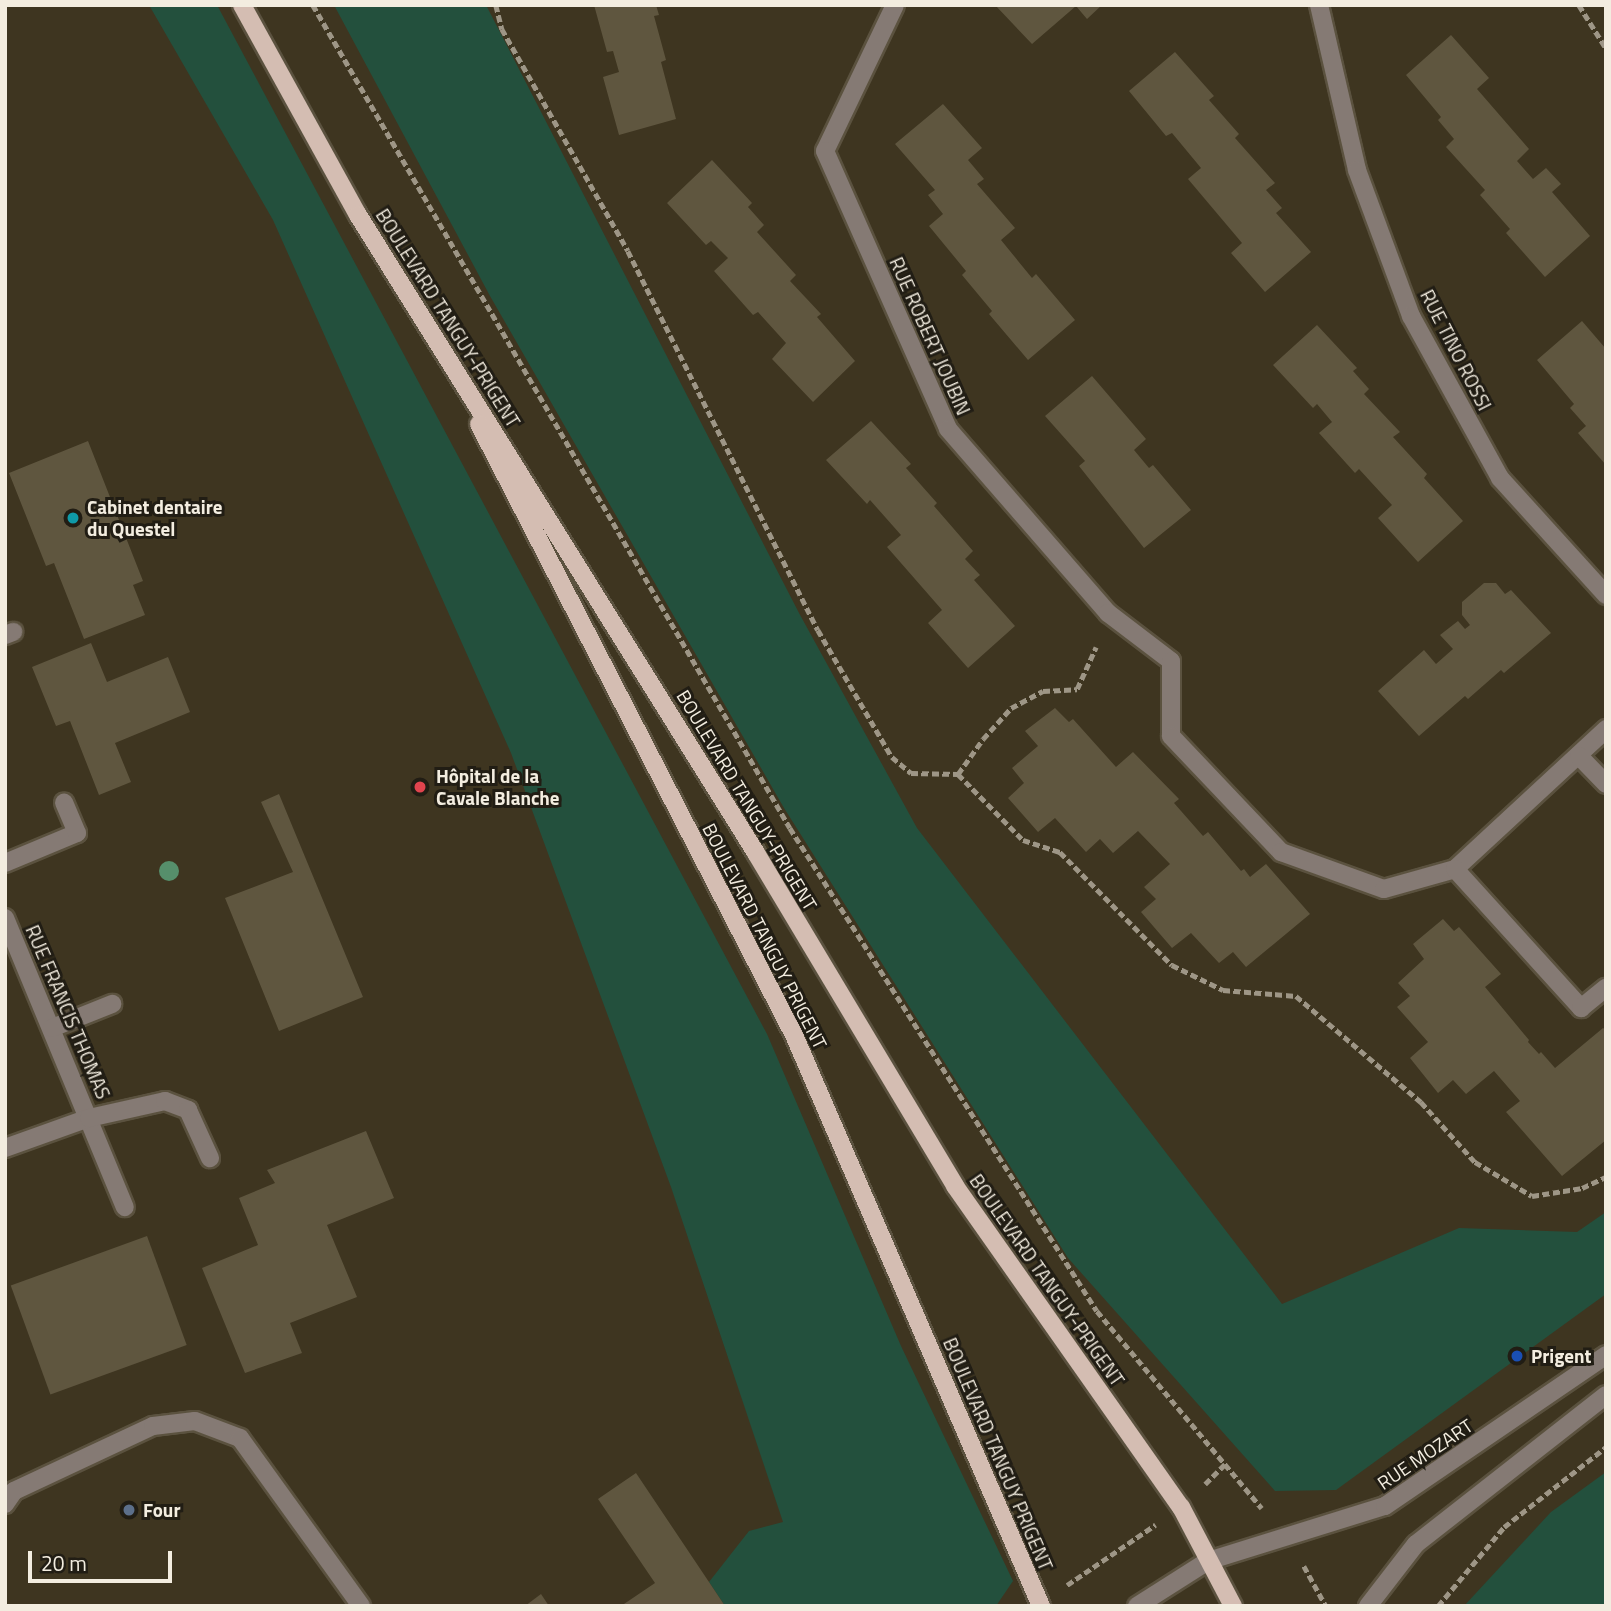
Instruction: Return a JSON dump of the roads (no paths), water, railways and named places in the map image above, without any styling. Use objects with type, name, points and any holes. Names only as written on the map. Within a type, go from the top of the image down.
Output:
[{"type":"main road","name":"BOULEVARD TANGUY-PRIGENT","points":[[242,5],[358,215],[416,303],[756,853],[955,1186],[1181,1507],[1233,1606]]},
{"type":"main road","name":"BOULEVARD TANGUY PRIGENT","points":[[416,303],[794,1035],[1040,1604]]},
{"type":"street","name":"RUE ROBERT JOUBIN","points":[[895,5],[825,151],[948,429],[1108,613],[1171,661],[1171,736],[1281,852],[1384,889],[1455,869]]},
{"type":"street","name":"RUE TINO ROSSI","points":[[1319,5],[1357,170],[1411,316],[1500,478],[1606,596]]},
{"type":"street","points":[[1606,729],[1455,869],[1581,1008],[1606,988]]},
{"type":"street","points":[[1579,756],[1606,784]]},
{"type":"street","points":[[5,863],[77,833],[65,803]]},
{"type":"street","name":"RUE FRANCIS THOMAS","points":[[5,918],[89,1118],[5,1148]]},
{"type":"street","points":[[52,1028],[112,1004]]},
{"type":"street","points":[[125,1207],[89,1118],[165,1101],[188,1110],[210,1157]]},
{"type":"street","name":"RUE MOZART","points":[[1208,1561],[1385,1506],[1606,1354]]},
{"type":"street","points":[[1368,1606],[1416,1544],[1606,1395]]},
{"type":"street","points":[[5,1504],[14,1491],[153,1426],[195,1421],[240,1438],[362,1606]]},
{"type":"street","points":[[1137,1606],[1208,1561]]},
{"type":"place","name":"Cabinet dentaire du Questel","points":[[73,518]]},
{"type":"place","name":"Hôpital de la Cavale Blanche","points":[[420,787]]},
{"type":"place","name":"Prigent","points":[[1517,1356]]},
{"type":"place","name":"Four","points":[[129,1510]]}]
